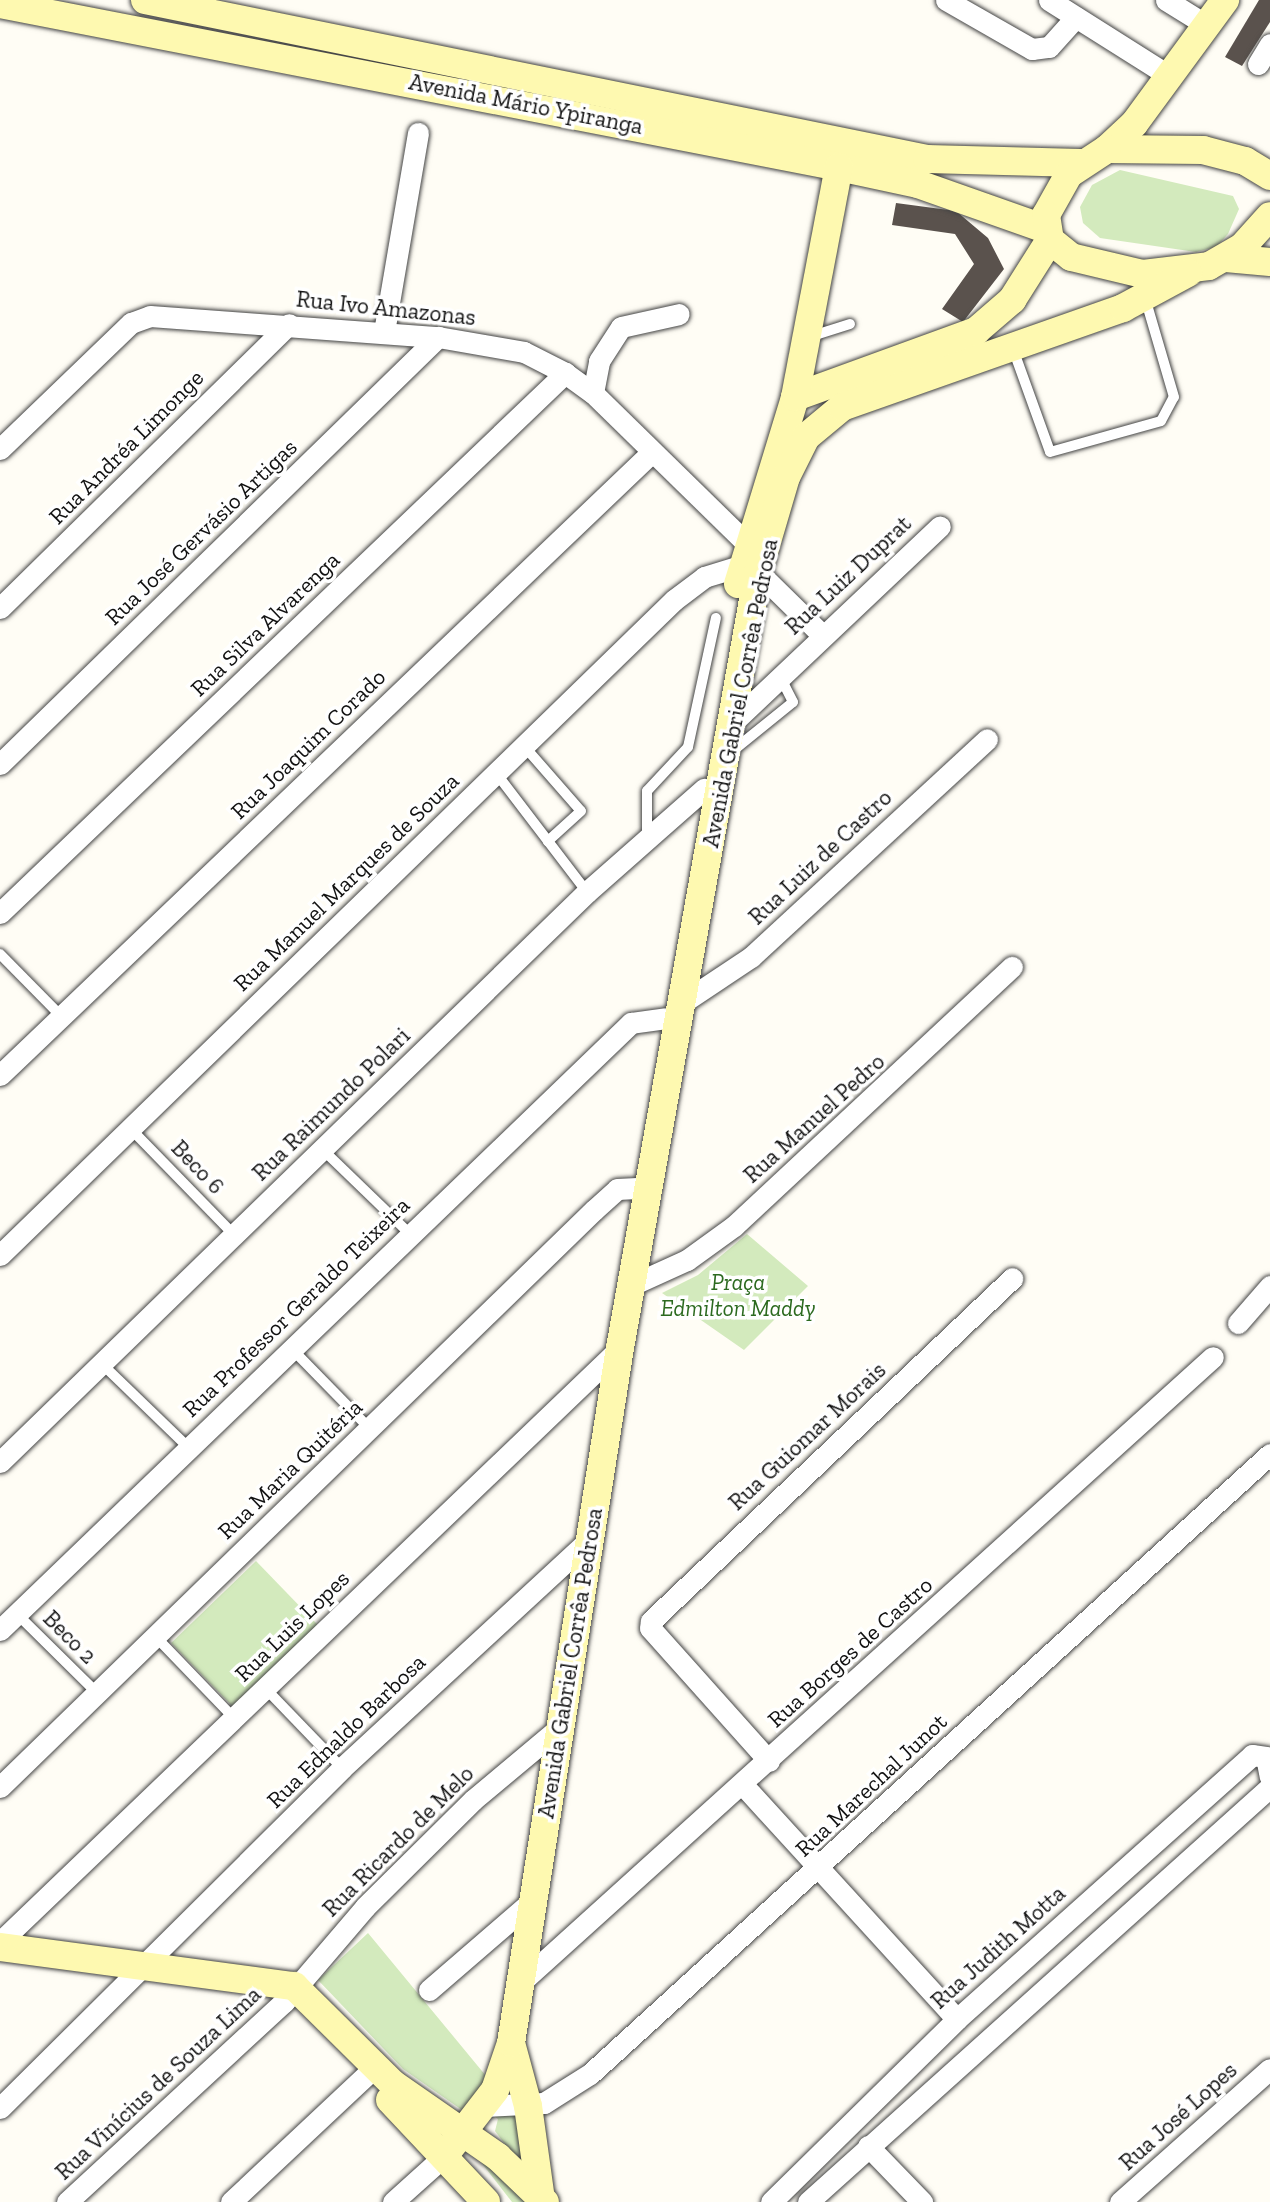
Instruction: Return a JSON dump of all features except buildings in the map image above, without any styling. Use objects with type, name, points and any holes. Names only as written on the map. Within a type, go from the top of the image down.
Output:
[{"type":"street","name":"Avenida Mário Ypiranga","points":[[145,0],[927,159],[1080,163]]},
{"type":"street","points":[[946,0],[1032,49],[1049,47],[1076,17]]},
{"type":"street","points":[[1049,0],[1171,77]]},
{"type":"street","points":[[1166,0],[1208,26]]},
{"type":"street","points":[[795,397],[976,331],[1012,300],[1048,234],[1051,201],[1080,163],[1107,149],[1171,77],[1225,0]]},
{"type":"street","name":"Avenida Mário Ypiranga","points":[[0,4],[918,184],[1048,234],[1071,257],[1105,269],[1188,273]]},
{"type":"street","points":[[1258,64],[1270,44]]},
{"type":"street","points":[[384,332],[418,134]]},
{"type":"street","points":[[1107,149],[1203,150],[1245,161],[1270,176]]},
{"type":"street","name":"Avenida Gabriel Corrêa Pedrosa","points":[[444,2156],[484,2106],[511,2043],[620,1348],[634,1284],[704,789],[748,560],[795,397],[839,167]]},
{"type":"street","points":[[1226,258],[1270,216]]},
{"type":"street","points":[[1226,258],[1270,262]]},
{"type":"street","name":"Avenida Gabriel Corrêa Pedrosa","points":[[634,1284],[627,1189],[674,1010],[732,723],[748,560],[786,477],[821,419],[1145,296],[1188,273],[1226,258]]},
{"type":"street","name":"Rua Ivo Amazonas","points":[[0,449],[131,323],[170,314],[438,337],[524,352],[565,373],[593,393],[652,452],[748,560],[822,635]]},
{"type":"street","points":[[593,393],[598,361],[621,327],[679,314]]},
{"type":"street","name":"Rua Andréa Limonge","points":[[0,608],[289,324]]},
{"type":"street","name":"Rua José Gervásio Artigas","points":[[0,764],[438,337]]},
{"type":"street","name":"Rua Silva Alvarenga","points":[[0,913],[565,373]]},
{"type":"street","name":"Rua Joaquim Corado","points":[[0,1075],[652,452]]},
{"type":"street","name":"Rua Luiz Duprat","points":[[732,723],[779,675],[940,526]]},
{"type":"street","name":"Rua Manuel Marques de Souza","points":[[0,1255],[674,600],[704,577],[748,560]]},
{"type":"street","name":"Rua Luiz de Castro","points":[[674,1010],[751,957],[987,739]]},
{"type":"street","name":"Rua Raimundo Polari","points":[[0,1462],[587,892],[647,836],[704,789]]},
{"type":"street","name":"Rua Manuel Pedro","points":[[634,1284],[687,1260],[734,1226],[1012,967]]},
{"type":"street","name":"Rua Professor Geraldo Teixeira","points":[[0,1630],[631,1023],[674,1010]]},
{"type":"street","name":"Rua Maria Quitéria","points":[[0,1787],[94,1690],[627,1189]]},
{"type":"street","name":"Rua Guiomar Morais","points":[[769,1761],[650,1628],[655,1614],[1012,1278]]},
{"type":"street","points":[[1238,1323],[1270,1286]]},
{"type":"street","name":"Rua Luis Lopes","points":[[0,1945],[233,1717],[620,1348]]},
{"type":"street","name":"Rua Borges de Castro","points":[[519,1984],[743,1785],[1213,1357]]},
{"type":"street","name":"Rua Marechal Junot","points":[[484,2106],[528,2106],[563,2094],[590,2074],[822,1867],[1270,1454]]},
{"type":"street","name":"Rua Ednaldo Barbosa","points":[[0,2108],[342,1768],[590,1539]]},
{"type":"street","name":"Rua Ricardo de Melo","points":[[290,1994],[473,1800],[559,1728]]},
{"type":"street","name":"Rua Judith Motta","points":[[771,2202],[957,2019],[1252,1755],[1260,1754],[1269,1771]]},
{"type":"street","points":[[743,1785],[822,1867],[957,2019]]},
{"type":"street","points":[[808,2202],[1270,1787]]},
{"type":"street","points":[[429,1990],[531,1902]]},
{"type":"street","points":[[0,1945],[260,1984],[290,1994],[393,2084],[463,2134],[542,2198]]},
{"type":"street","points":[[290,1994],[486,2202]]},
{"type":"street","name":"Rua Vinícius de Souza Lima","points":[[67,2202],[290,1994]]},
{"type":"street","name":"Avenida Gabriel Corrêa Pedrosa","points":[[511,2043],[528,2106],[542,2198]]},
{"type":"street","name":"Rua José Lopes","points":[[1120,2202],[1270,2069]]},
{"type":"street","points":[[231,2202],[365,2076]]},
{"type":"street","points":[[869,2146],[922,2202]]},
{"type":"street","points":[[393,2202],[444,2156]]},
{"type":"lane","points":[[1013,346],[1041,440],[1050,452],[1161,421],[1174,397],[1145,296]]},
{"type":"lane","points":[[806,338],[850,324]]},
{"type":"lane","points":[[647,836],[648,791],[688,747],[716,618]]},
{"type":"lane","points":[[725,756],[793,702],[779,675]]},
{"type":"lane","points":[[524,746],[581,811],[548,841]]},
{"type":"lane","points":[[496,773],[587,892]]},
{"type":"lane","points":[[0,954],[61,1016]]},
{"type":"lane","name":"Beco 6","points":[[131,1128],[235,1236]]},
{"type":"lane","points":[[322,1149],[410,1234]]},
{"type":"lane","points":[[293,1350],[370,1429]]},
{"type":"lane","points":[[102,1364],[188,1447]]},
{"type":"lane","name":"Beco 2","points":[[17,1614],[94,1690]]},
{"type":"lane","points":[[154,1635],[233,1717]]},
{"type":"lane","points":[[265,1688],[342,1768]]},
{"type":"green space","points":[[1120,170],[1233,196],[1239,209],[1228,234],[1216,247],[1196,252],[1100,238],[1083,223],[1080,207],[1092,185]]},
{"type":"green space","name":"Praça Edmilton Maddy","points":[[747,1234],[808,1286],[744,1350],[662,1293],[698,1275]]},
{"type":"green space","points":[[256,1561],[322,1629],[237,1711],[171,1643]]},
{"type":"green space","points":[[368,1933],[515,2111],[539,2175],[513,2152],[537,2202],[512,2202],[477,2157],[507,2147],[495,2131],[498,2119],[471,2098],[462,2110],[403,2069],[318,1980]]}]
